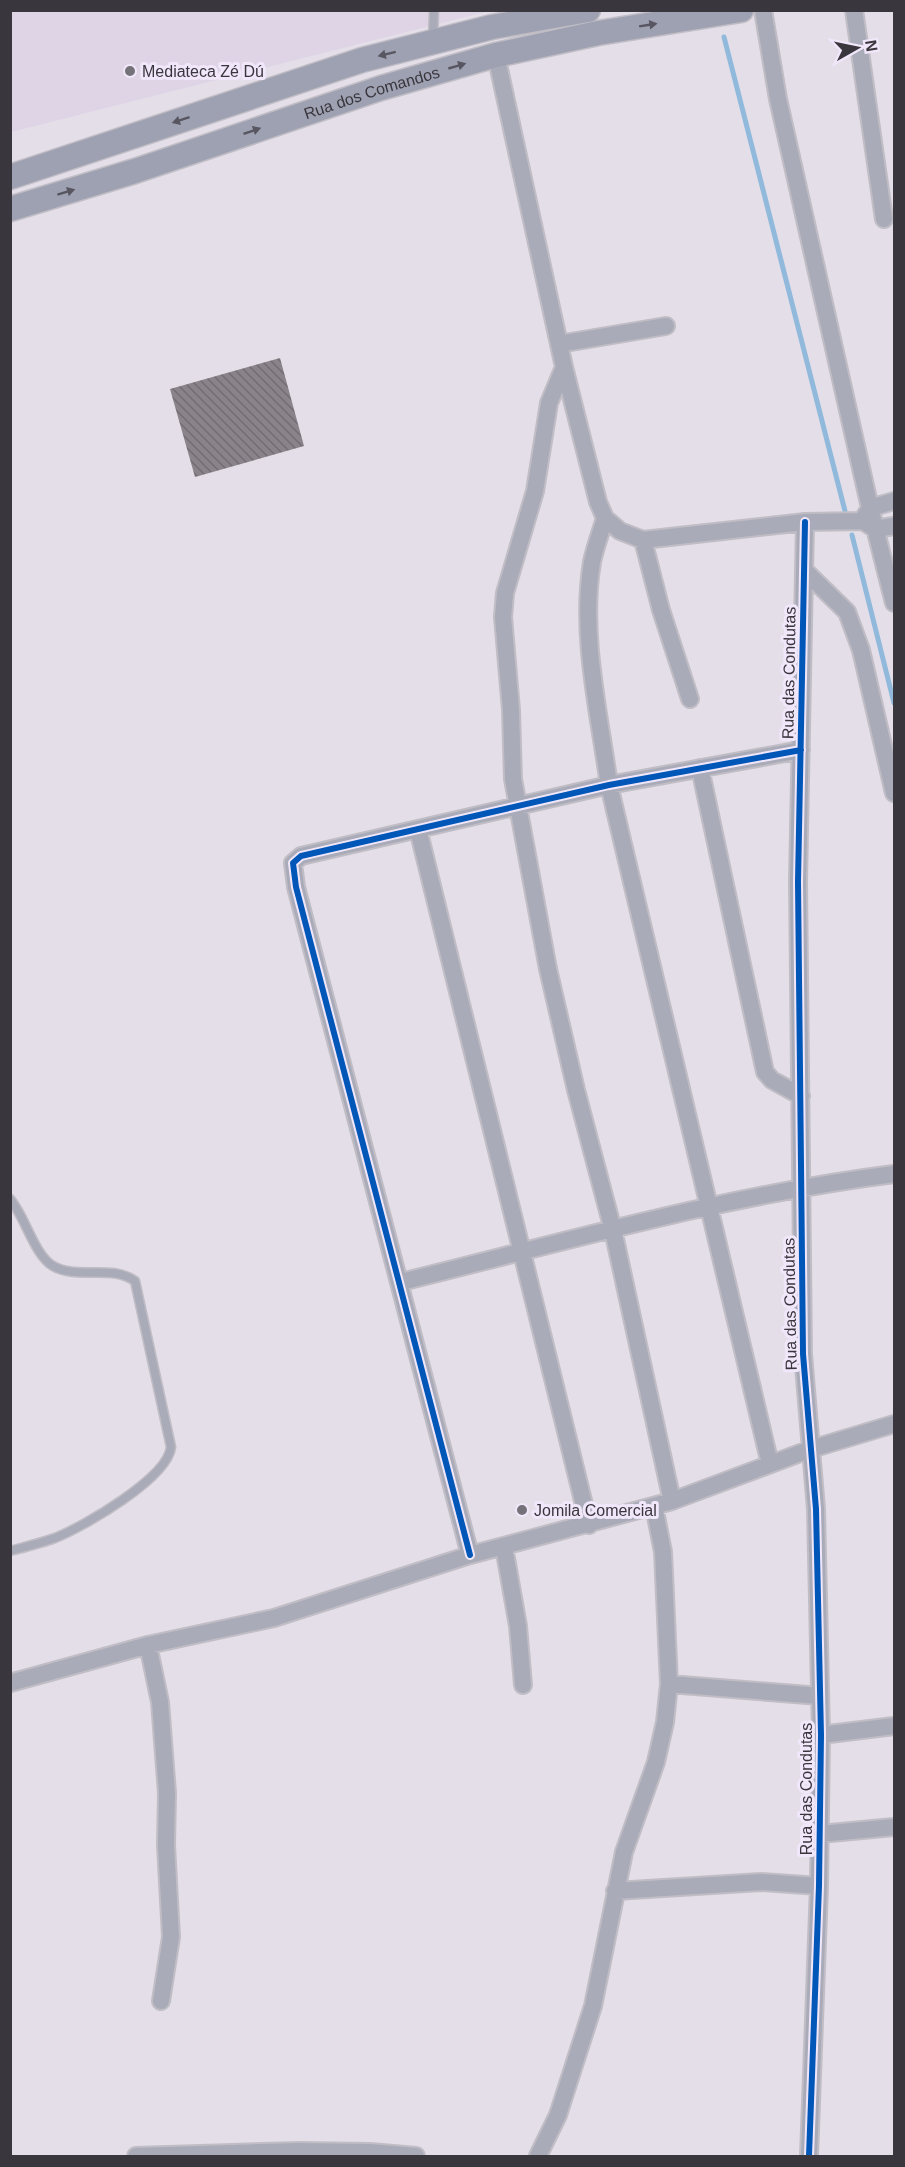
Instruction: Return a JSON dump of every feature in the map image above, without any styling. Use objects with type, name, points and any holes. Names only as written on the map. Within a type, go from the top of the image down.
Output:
[{"type":"main road","name":"Rua dos Comandos","points":[[10,209],[135,171],[381,88],[496,54],[598,33],[741,10]]},
{"type":"main road","name":"Rua dos Comandos","points":[[10,177],[362,60],[433,42],[492,23],[585,11]]},
{"type":"street","points":[[763,10],[778,99],[869,519],[894,603]]},
{"type":"street","points":[[854,10],[884,219]]},
{"type":"street","points":[[496,54],[564,367],[592,481],[605,518],[630,537],[643,540],[805,522],[869,519],[894,526]]},
{"type":"street","points":[[559,344],[666,326]]},
{"type":"street","points":[[564,367],[549,403],[535,491],[510,573],[503,617],[516,806],[576,1090],[614,1230],[672,1501]]},
{"type":"street","points":[[869,519],[894,501]]},
{"type":"street","points":[[605,518],[592,562],[589,606],[597,699],[609,785],[770,1464]]},
{"type":"street","name":"Rua das Condutas","points":[[805,522],[798,882],[803,1187],[802,1354],[816,1509],[821,1735],[819,1886],[809,2157]]},
{"type":"street","points":[[643,540],[661,610],[690,699]]},
{"type":"street","points":[[805,571],[847,612],[861,650],[894,792]]},
{"type":"street","points":[[470,1555],[401,1281],[296,887],[293,863],[300,856],[609,785],[801,750]]},
{"type":"street","points":[[700,768],[765,1072],[772,1080],[801,1096]]},
{"type":"street","points":[[418,829],[589,1526]]},
{"type":"street","points":[[401,1281],[803,1187],[894,1174]]},
{"type":"street","points":[[10,1683],[148,1645],[274,1618],[470,1555],[589,1526],[672,1501],[811,1449],[894,1424]]},
{"type":"street","points":[[538,2157],[558,2115],[593,2006],[624,1852],[656,1762],[665,1722],[669,1684],[663,1552],[654,1506]]},
{"type":"street","points":[[504,1547],[518,1626],[523,1685]]},
{"type":"street","points":[[148,1645],[160,1702],[167,1793],[166,1845],[171,1937],[161,2001]]},
{"type":"street","points":[[669,1684],[820,1696]]},
{"type":"street","points":[[821,1735],[894,1726]]},
{"type":"street","points":[[820,1834],[894,1827]]},
{"type":"street","points":[[615,1891],[762,1882],[819,1886]]},
{"type":"street","points":[[136,2157],[298,2151],[370,2152],[416,2157]]},
{"type":"lane","points":[[433,42],[434,10]]},
{"type":"lane","points":[[10,1199],[43,1257],[52,1266],[64,1270],[125,1275],[135,1281],[171,1447],[168,1461],[122,1502],[56,1538],[10,1551]]},
{"type":"shaded area","name":"Mediateca Zé Dú","points":[[11,11],[489,11],[11,132]]},
{"type":"building","points":[[280,358],[304,446],[195,477],[170,389]]},
{"type":"waterway","points":[[724,37],[845,511]]},
{"type":"waterway","points":[[852,535],[894,703]]},
{"type":"cycle path","points":[[805,522],[798,882],[803,1354],[816,1509],[821,1735],[819,1886],[809,2156]]},
{"type":"cycle path","points":[[470,1555],[296,887],[293,863],[301,856],[609,785],[801,750]]},
{"type":"place","name":"Mediateca Zé Dú","points":[[130,71]]},
{"type":"place","name":"Jomila Comercial","points":[[522,1510]]}]
